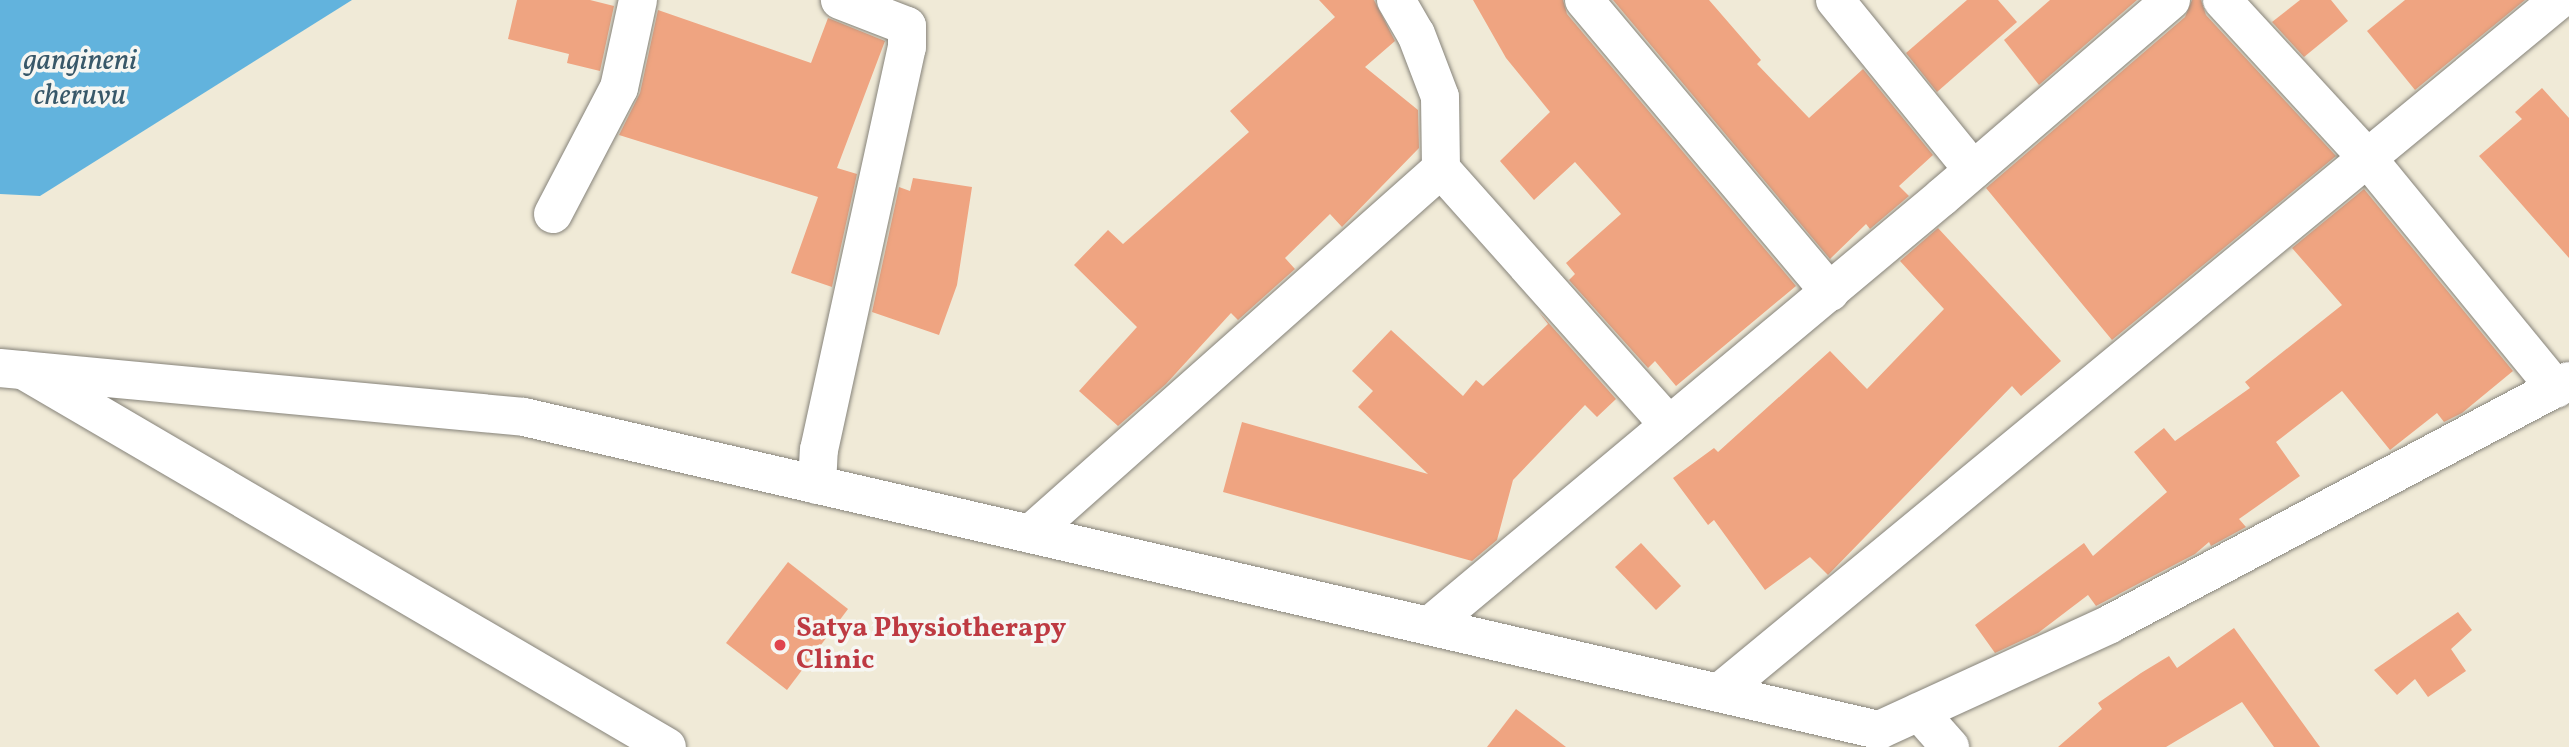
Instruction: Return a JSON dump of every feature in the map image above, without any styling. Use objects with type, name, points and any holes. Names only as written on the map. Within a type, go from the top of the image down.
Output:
[{"type":"main road","points":[[553,214],[619,88],[638,0]]},
{"type":"main road","points":[[817,485],[819,450],[906,47],[907,26],[840,0]]},
{"type":"main road","points":[[1396,0],[1416,34],[1440,97],[1441,169],[1669,425]]},
{"type":"main road","points":[[1584,0],[1830,292]]},
{"type":"main road","points":[[1835,0],[1973,170]]},
{"type":"main road","points":[[1430,625],[1830,292],[2171,0]]},
{"type":"main road","points":[[12,369],[524,417],[1879,730],[2110,624],[2562,385],[2368,159],[2222,0]]},
{"type":"main road","points":[[1720,692],[2559,0]]},
{"type":"main road","points":[[1030,534],[1441,169]]},
{"type":"main road","points":[[12,369],[667,747]]},
{"type":"main road","points":[[1919,712],[1950,747]]},
{"type":"water","name":"gangineni cheruvu","points":[[0,0],[352,0],[40,196],[0,194]]},
{"type":"building","points":[[517,0],[590,0],[614,6],[600,71],[567,63],[569,54],[508,39]]},
{"type":"building","points":[[1319,0],[1374,0],[1395,41],[1365,67],[1418,110],[1419,148],[1342,227],[1330,214],[1285,258],[1295,269],[1238,320],[1231,313],[1166,384],[1118,426],[1079,391],[1137,327],[1074,265],[1108,230],[1123,244],[1249,132],[1230,111],[1335,17]]},
{"type":"building","points":[[1473,0],[1563,0],[1567,14],[1796,286],[1676,386],[1655,361],[1648,368],[1569,280],[1575,274],[1566,263],[1621,214],[1575,162],[1534,200],[1500,161],[1550,112],[1506,58]]},
{"type":"building","points":[[1613,0],[1709,0],[1761,60],[1757,64],[1809,118],[1863,69],[1933,155],[1899,186],[1909,196],[1870,229],[1866,224],[1830,259]]},
{"type":"building","points":[[1967,0],[1998,0],[2017,22],[1937,92],[1906,53]]},
{"type":"building","points":[[2050,0],[2137,0],[2039,85],[2004,40]]},
{"type":"building","points":[[2192,0],[2201,0],[2206,15],[2336,156],[2112,340],[1986,188],[2185,17]]},
{"type":"building","points":[[2300,0],[2331,0],[2348,21],[2304,57],[2272,22]]},
{"type":"building","points":[[2405,0],[2525,0],[2415,90],[2367,31]]},
{"type":"building","points":[[658,10],[811,63],[828,18],[885,41],[837,168],[857,174],[832,287],[791,273],[818,197],[619,135],[640,93]]},
{"type":"building","points":[[2542,88],[2569,118],[2569,258],[2479,156],[2522,119],[2515,112]]},
{"type":"building","points":[[913,178],[972,187],[957,285],[939,335],[872,312],[899,187],[910,191]]},
{"type":"building","points":[[2364,189],[2513,371],[2462,413],[2444,422],[2437,413],[2390,450],[2342,391],[2276,442],[2300,476],[2239,519],[2246,527],[2211,546],[2209,542],[2195,554],[2096,606],[2088,595],[2038,633],[1995,653],[1975,625],[2084,543],[2093,556],[2167,492],[2134,452],[2164,428],[2175,441],[2250,388],[2245,382],[2342,305],[2292,248]]},
{"type":"building","points":[[1938,228],[2061,361],[2021,396],[2012,386],[1828,575],[1810,557],[1765,590],[1714,520],[1708,525],[1673,478],[1714,448],[1718,452],[1830,351],[1867,389],[1944,309],[1900,261]]},
{"type":"building","points":[[1538,311],[1616,399],[1597,417],[1585,405],[1513,480],[1497,540],[1472,561],[1223,492],[1242,422],[1428,474],[1358,407],[1373,391],[1352,371],[1391,330],[1463,396],[1476,380],[1483,386],[1548,324]]},
{"type":"building","points":[[1641,543],[1681,586],[1656,610],[1615,567]]},
{"type":"building","points":[[788,562],[848,609],[787,690],[726,643]]},
{"type":"building","points":[[2458,612],[2472,630],[2451,649],[2466,671],[2428,697],[2415,679],[2397,695],[2374,670]]},
{"type":"building","points":[[2234,628],[2320,747],[2274,747],[2242,702],[2166,747],[2058,747],[2102,709],[2098,703],[2141,673],[2169,656],[2177,668]]},
{"type":"building","points":[[1516,709],[1566,747],[1487,747]]},
{"type":"place","name":"Satya Physiotherapy Clinic","points":[[780,645]]}]
